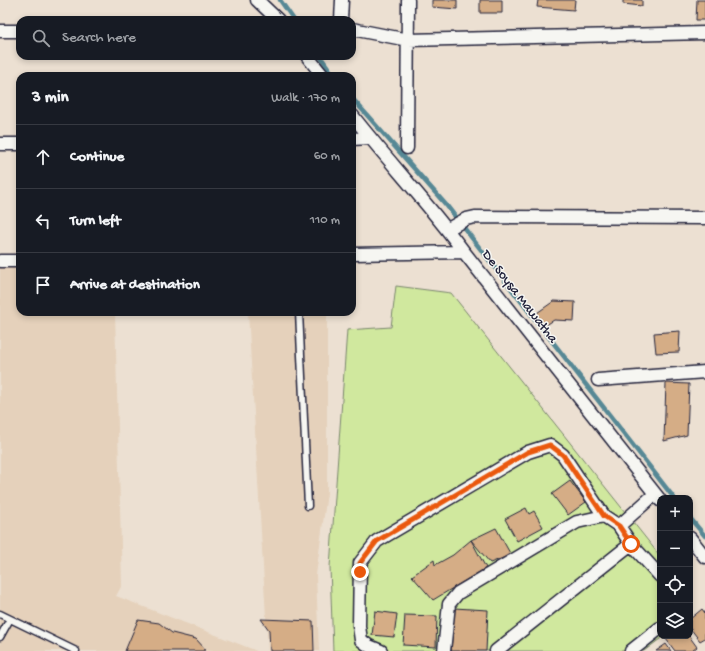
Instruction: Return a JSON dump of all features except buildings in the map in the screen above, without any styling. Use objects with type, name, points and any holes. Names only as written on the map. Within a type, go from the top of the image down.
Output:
[{"type":"street","points":[[257,0],[274,16]]},
{"type":"street","points":[[341,16],[342,0]]},
{"type":"street","points":[[407,148],[408,0]]},
{"type":"street","points":[[356,30],[408,40],[705,33]]},
{"type":"street","points":[[0,31],[16,31]]},
{"type":"street","points":[[310,60],[319,72]]},
{"type":"street","name":"De Soysa Mawatha","points":[[356,119],[370,138],[456,224],[464,252],[657,496]]},
{"type":"street","points":[[356,138],[370,138]]},
{"type":"street","points":[[0,144],[16,144]]},
{"type":"street","points":[[456,224],[475,217],[705,218]]},
{"type":"street","points":[[356,254],[464,252]]},
{"type":"street","points":[[0,261],[16,261]]},
{"type":"street","points":[[598,380],[705,372]]},
{"type":"street","points":[[381,651],[369,646],[361,640],[359,626],[360,563],[377,541],[528,452],[550,445],[563,455],[604,516],[619,526],[631,544],[657,573]]},
{"type":"street","points":[[619,526],[657,498]]},
{"type":"street","points":[[444,651],[449,604],[458,593],[577,522],[604,516]]},
{"type":"street","points":[[693,542],[705,556]]},
{"type":"street","points":[[496,651],[631,544]]},
{"type":"street","points":[[631,651],[657,630]]},
{"type":"lane","points":[[299,316],[308,506]]},
{"type":"lane","points":[[0,614],[76,651]]},
{"type":"lane","points":[[0,637],[10,619]]},
{"type":"shaded area","points":[[16,263],[16,316],[115,316],[122,585],[116,596],[257,651],[0,651],[0,264]]},
{"type":"shaded area","points":[[248,316],[327,316],[327,493],[316,575],[319,651],[268,651]]},
{"type":"green space","points":[[396,286],[451,293],[657,552],[657,639],[660,639],[644,651],[333,651],[330,567],[347,330],[391,327]]},
{"type":"waterway","points":[[280,0],[291,16]]},
{"type":"waterway","points":[[323,60],[331,72]]},
{"type":"waterway","points":[[356,103],[447,206],[672,495]]},
{"type":"waterway","points":[[693,522],[705,536]]},
{"type":"route","points":[[360,572],[360,563],[377,541],[528,452],[550,445],[563,455],[604,516],[619,526],[631,544]]}]
